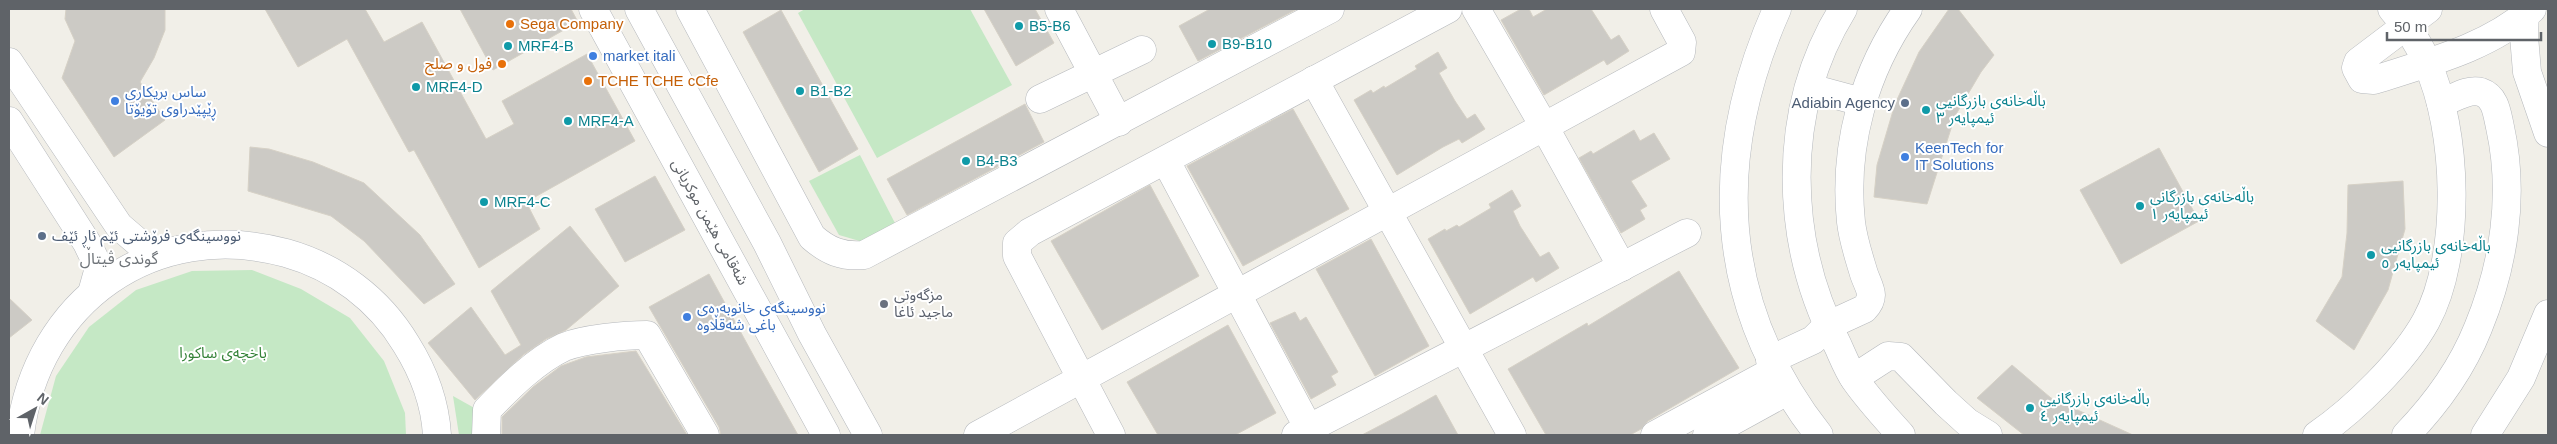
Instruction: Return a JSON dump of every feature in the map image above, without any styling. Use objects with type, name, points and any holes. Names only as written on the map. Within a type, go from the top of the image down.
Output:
[{"type":"street","name":"شەقامی هێمن موکریانی","points":[[593,9],[826,435]]},
{"type":"street","points":[[690,9],[812,236],[836,254],[851,256],[864,255],[1330,9]]},
{"type":"street","points":[[1059,9],[1119,122]]},
{"type":"street","points":[[1111,435],[1017,256],[1016,244],[1030,232],[1448,9]]},
{"type":"street","points":[[1476,9],[1544,126],[1622,267]]},
{"type":"street","points":[[978,435],[1681,52],[1682,42],[1664,9]]},
{"type":"street","points":[[1777,9],[1750,86],[1742,121],[1734,178],[1735,236],[1739,265],[1754,322],[1774,366],[1819,435]]},
{"type":"street","points":[[1843,9],[1826,42],[1810,88],[1799,140],[1796,207],[1800,241],[1807,271],[1827,326],[1854,378],[1876,408],[1901,435]]},
{"type":"street","points":[[1707,435],[1726,411],[1774,366],[1806,327],[1827,326],[1864,309],[1871,298],[1852,233],[1849,204],[1852,146],[1862,102],[1880,55],[1908,9]]},
{"type":"street","points":[[2428,9],[2399,17],[2358,62],[2356,68],[2358,74],[2368,81],[2427,63],[2491,39],[2528,11]]},
{"type":"street","points":[[2528,11],[2524,36],[2527,72],[2548,133]]},
{"type":"street","points":[[650,12],[793,296],[868,435]]},
{"type":"street","points":[[2317,435],[2345,415],[2390,368],[2426,321],[2438,292],[2446,262],[2450,230],[2450,168],[2442,103],[2427,63],[2399,17]]},
{"type":"street","points":[[1040,99],[1142,50]]},
{"type":"street","points":[[9,62],[119,226],[154,256]]},
{"type":"street","points":[[1314,80],[1512,435]]},
{"type":"street","points":[[1810,88],[1862,102]]},
{"type":"street","points":[[2406,435],[2444,390],[2477,331],[2490,299],[2504,234],[2507,200],[2505,164],[2501,132],[2492,100],[2487,95],[2471,91],[2442,103]]},
{"type":"street","points":[[9,121],[82,235],[94,259],[98,268],[92,293]]},
{"type":"street","points":[[1166,161],[1236,294],[1303,432],[1687,233]]},
{"type":"street","points":[[94,259],[129,235]]},
{"type":"street","points":[[20,435],[24,406],[38,364],[61,326],[92,293],[121,272],[154,256],[205,244],[258,245],[309,259],[355,286],[393,323],[421,368],[436,418],[437,435]]},
{"type":"street","points":[[759,312],[793,296]]},
{"type":"street","points":[[2485,435],[2521,378],[2548,314]]},
{"type":"street","points":[[486,435],[487,410],[518,378],[564,347],[614,337],[648,335],[705,435]]},
{"type":"street","points":[[1854,378],[1888,356],[1902,356],[1966,422],[1988,435]]},
{"type":"street","points":[[1656,435],[1726,411]]},
{"type":"green space","points":[[805,9],[970,9],[1012,85],[877,158],[798,13]]},
{"type":"green space","points":[[860,155],[897,227],[863,242],[839,235],[809,181]]},
{"type":"green space","name":"باخچەی ساکورا","points":[[252,270],[301,289],[350,318],[384,361],[405,413],[406,435],[40,435],[56,376],[89,327],[136,290],[192,271]]},
{"type":"green space","points":[[453,396],[478,410],[479,435],[459,435]]},
{"type":"building","name":"ساس بریکاری ڕێپێدراوی تۆیۆتا","points":[[66,9],[165,9],[165,30],[154,58],[140,82],[165,120],[114,157],[62,78],[75,41],[65,19]]},
{"type":"building","points":[[265,9],[365,9],[384,42],[422,22],[486,139],[514,124],[502,101],[587,54],[635,141],[526,202],[540,229],[479,268],[414,150],[409,152],[347,39],[298,67]]},
{"type":"building","name":"MRF4-B","points":[[460,9],[571,9],[578,22],[493,70]]},
{"type":"building","name":"B5-B6","points":[[984,9],[1035,9],[1054,43],[1016,66]]},
{"type":"building","name":"B9-B10","points":[[1210,9],[1297,9],[1198,61],[1179,26]]},
{"type":"building","points":[[1521,9],[1529,9],[1533,17],[1547,9],[1591,9],[1611,40],[1619,35],[1629,51],[1607,65],[1604,60],[1544,95],[1501,20]]},
{"type":"building","name":"باڵەخانەی بازرگانیی ئیمپایەر ٣","points":[[1949,9],[1958,9],[1994,55],[1981,72],[1955,116],[1927,204],[1874,197],[1877,165],[1895,104],[1919,52]]},
{"type":"building","name":"B1-B2","points":[[781,10],[858,149],[819,172],[743,32]]},
{"type":"building","points":[[1438,52],[1447,68],[1439,73],[1455,101],[1467,119],[1475,114],[1485,129],[1462,143],[1459,139],[1443,147],[1397,175],[1354,100],[1371,90],[1373,93],[1384,86],[1385,88],[1417,69],[1415,66]]},
{"type":"building","name":"B4-B3","points":[[1025,104],[1044,142],[907,215],[887,179]]},
{"type":"building","points":[[1293,109],[1349,209],[1243,266],[1187,166]]},
{"type":"building","points":[[1634,130],[1640,141],[1654,133],[1670,159],[1631,181],[1647,206],[1640,210],[1645,219],[1621,233],[1579,158],[1591,151],[1593,154]]},
{"type":"building","points":[[250,147],[269,149],[313,162],[364,183],[420,235],[455,284],[424,304],[364,241],[331,216],[248,191]]},
{"type":"building","name":"باڵەخانەی بازرگانی ئیمپایەر ١","points":[[2159,148],[2199,221],[2121,264],[2080,190]]},
{"type":"building","points":[[655,176],[685,230],[625,262],[595,209]]},
{"type":"building","name":"باڵەخانەی بازرگانیی ئیمپایەر ٥","points":[[2403,181],[2405,229],[2388,290],[2354,350],[2316,321],[2342,277],[2347,233],[2348,185]]},
{"type":"building","points":[[1150,185],[1199,276],[1102,330],[1051,241]]},
{"type":"building","points":[[1512,190],[1521,206],[1513,211],[1520,226],[1540,257],[1549,252],[1559,268],[1536,282],[1533,277],[1470,314],[1428,239],[1445,229],[1446,231],[1457,225],[1459,227],[1491,208],[1489,204]]},
{"type":"building","points":[[570,226],[619,286],[566,330],[546,339],[523,355],[475,400],[428,343],[471,307],[505,355],[521,345],[491,291]]},
{"type":"building","points":[[1371,239],[1429,346],[1375,376],[1316,269]]},
{"type":"building","points":[[1679,271],[1739,368],[1648,421],[1641,429],[1630,435],[1546,435],[1508,369],[1587,323],[1588,326]]},
{"type":"building","points":[[709,274],[798,435],[721,435],[719,427],[649,307]]},
{"type":"building","points":[[9,298],[32,320],[9,338]]},
{"type":"building","points":[[1295,312],[1300,321],[1306,317],[1338,372],[1331,376],[1336,385],[1311,399],[1270,323]]},
{"type":"building","points":[[1228,325],[1276,413],[1235,435],[1158,435],[1127,382]]},
{"type":"building","points":[[636,351],[687,435],[502,435],[502,417],[533,387],[561,366],[586,357]]},
{"type":"building","name":"باڵەخانەی بازرگانیی ئیمپایەر ٤","points":[[2012,365],[2051,398],[2133,435],[2024,435],[1977,398]]},
{"type":"building","points":[[1436,395],[1458,435],[1362,435],[1402,414]]},
{"type":"place","name":"Sega Company","points":[[510,24]]},
{"type":"place","name":"B5-B6","points":[[1019,26]]},
{"type":"place","name":"B9-B10","points":[[1212,44]]},
{"type":"place","name":"MRF4-B","points":[[508,46]]},
{"type":"place","name":"market itali","points":[[593,56]]},
{"type":"place","name":"فول و صلح","points":[[502,64]]},
{"type":"place","name":"TCHE TCHE cCfe","points":[[588,81]]},
{"type":"place","name":"MRF4-D","points":[[416,87]]},
{"type":"place","name":"B1-B2","points":[[800,91]]},
{"type":"place","name":"ساس بریکاری ڕێپێدراوی تۆیۆتا","points":[[115,101]]},
{"type":"place","name":"Adiabin Agency","points":[[1905,103]]},
{"type":"place","name":"باڵەخانەی بازرگانیی ئیمپایەر ٣","points":[[1926,110]]},
{"type":"place","name":"MRF4-A","points":[[568,121]]},
{"type":"place","name":"KeenTech for IT Solutions","points":[[1905,157]]},
{"type":"place","name":"B4-B3","points":[[966,161]]},
{"type":"place","name":"MRF4-C","points":[[484,202]]},
{"type":"place","name":"باڵەخانەی بازرگانی ئیمپایەر ١","points":[[2140,206]]},
{"type":"place","name":"نووسینگەی فرۆشتی ئێم ئاڕ ئێف","points":[[42,236]]},
{"type":"place","name":"باڵەخانەی بازرگانیی ئیمپایەر ٥","points":[[2371,255]]},
{"type":"place","name":"مزگەوتی ماجید ئاغا","points":[[884,304]]},
{"type":"place","name":"نووسینگەی خانوبەرەی باغی شەقڵاوە","points":[[687,317]]},
{"type":"place","name":"باڵەخانەی بازرگانیی ئیمپایەر ٤","points":[[2030,408]]},
{"type":"district","name":"گوندی ڤیتاڵ","points":[[119,258]]}]
